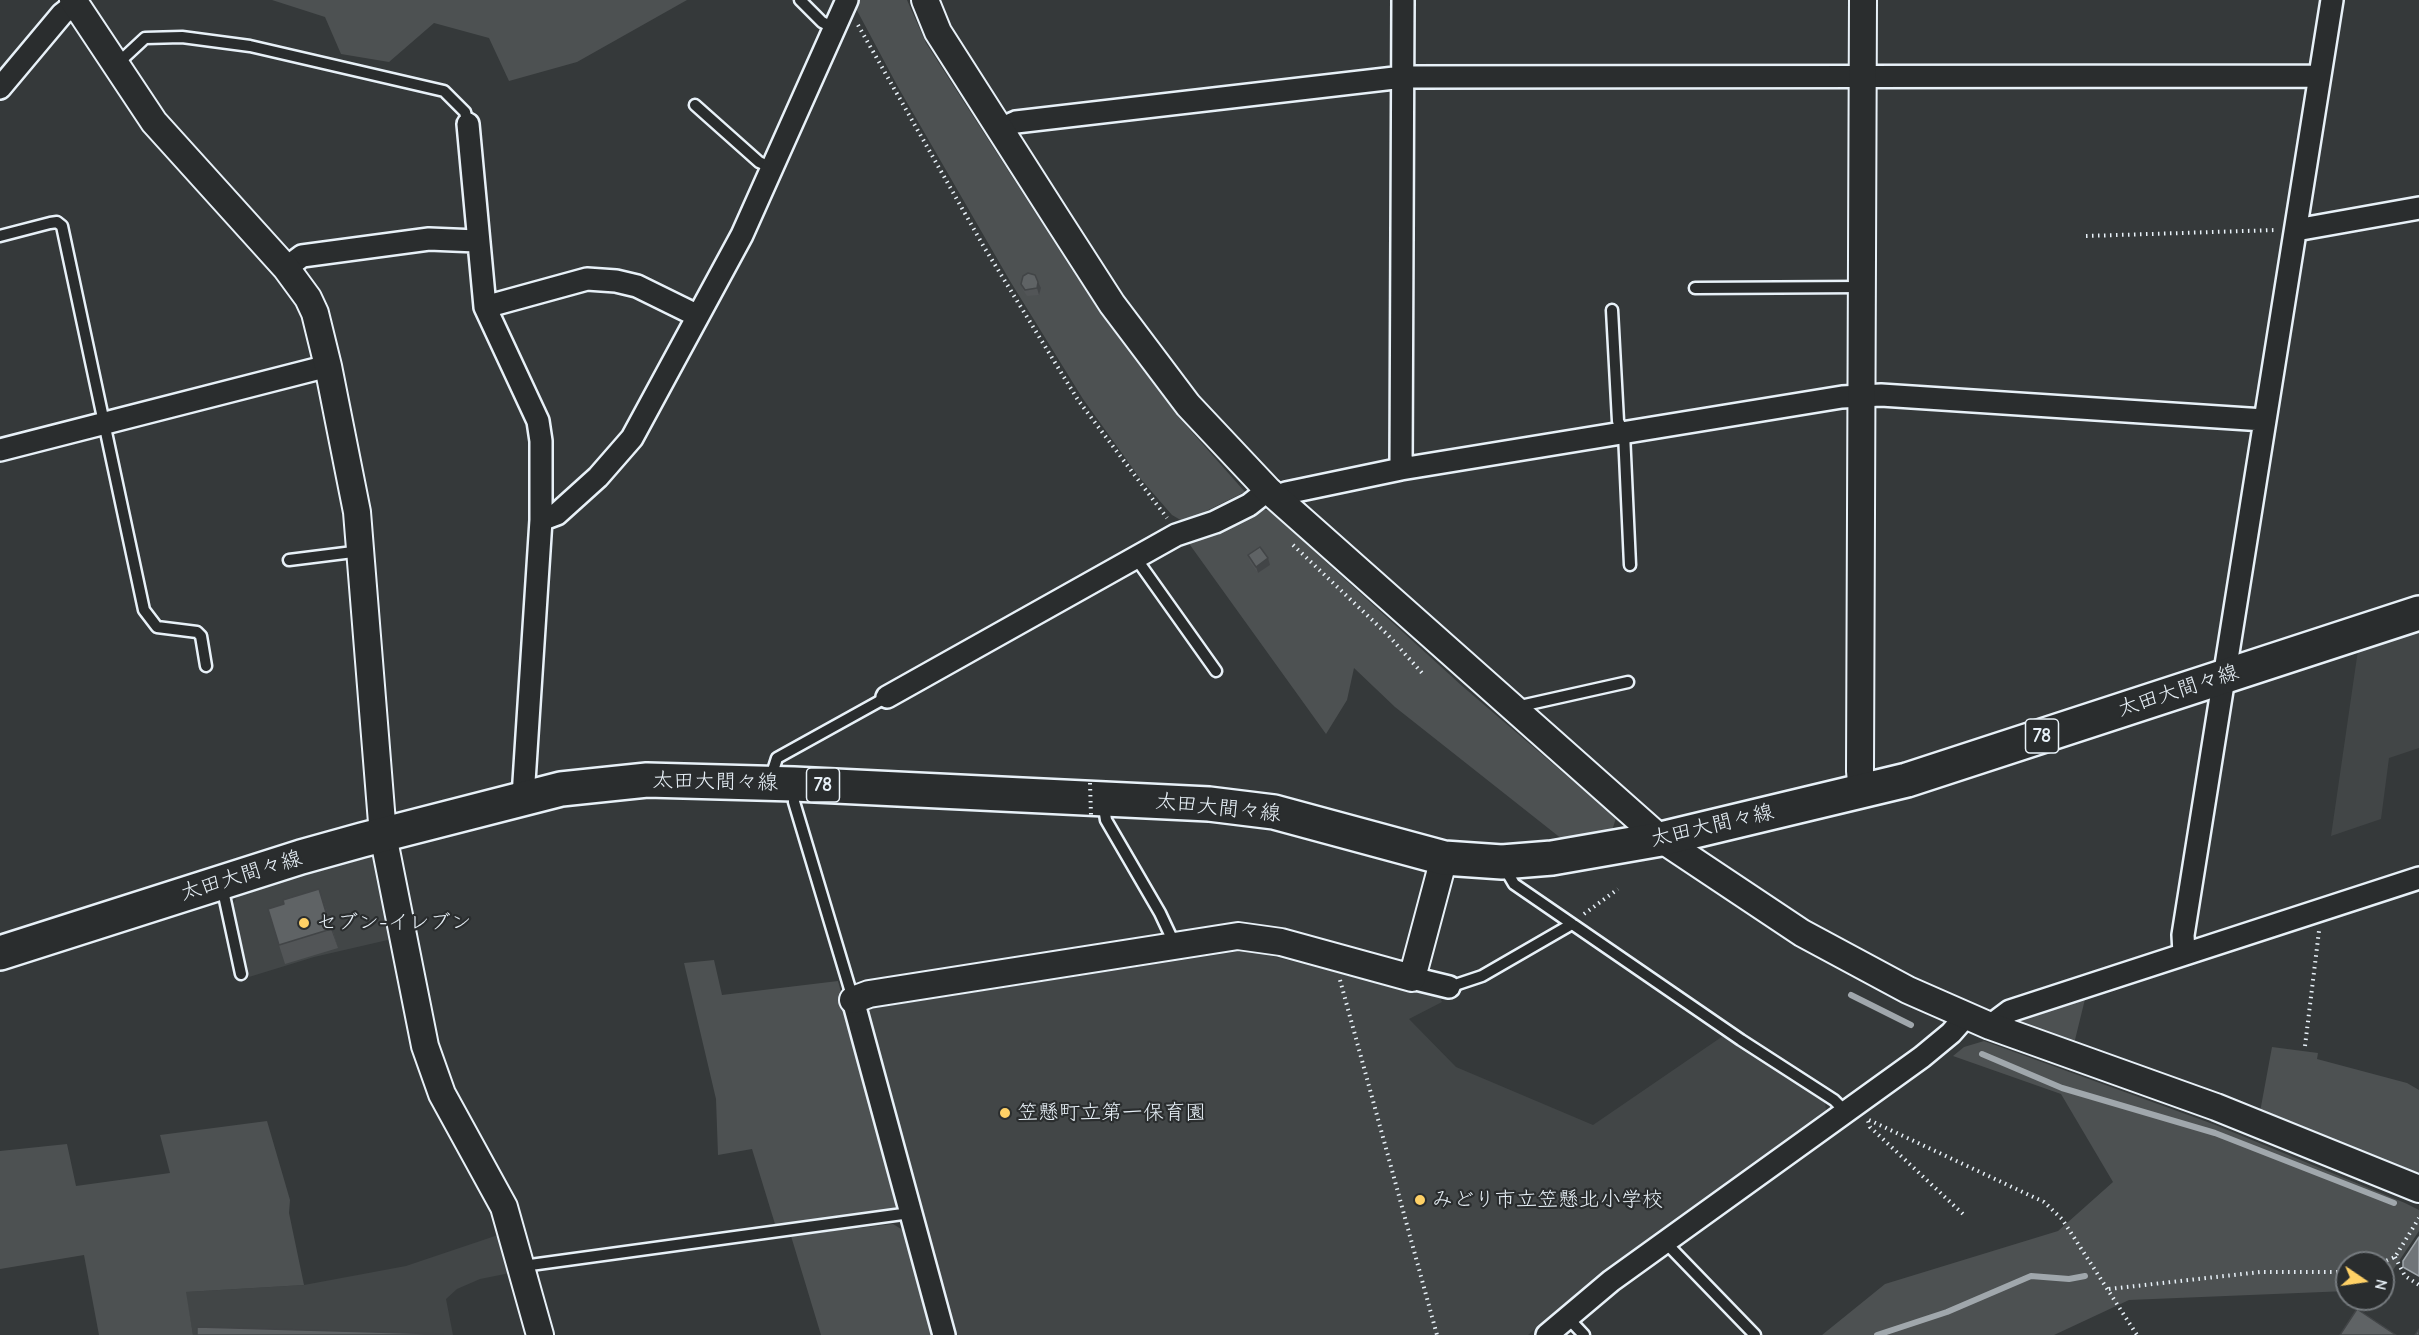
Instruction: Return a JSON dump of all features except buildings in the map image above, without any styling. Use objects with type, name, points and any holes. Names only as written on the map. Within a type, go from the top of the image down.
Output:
[{"type":"main road","name":"太田大間々線","points":[[0,953],[221,883],[523,797],[589,784],[647,780],[1209,804],[1274,812],[1444,858],[1502,862],[1552,858],[1661,839],[1907,780],[2419,613]]},
{"type":"street","points":[[925,0],[938,32],[1112,304],[1188,405],[1274,494],[1661,839],[1839,955],[1966,1016],[2186,1095],[2419,1189]]},
{"type":"street","points":[[1401,469],[1403,0]]},
{"type":"street","points":[[1862,792],[1860,771],[1863,0]]},
{"type":"street","points":[[2184,954],[2182,935],[2332,0]]},
{"type":"street","points":[[0,87],[74,2],[154,122],[286,268],[308,298],[315,313],[351,477],[361,551],[383,835],[429,1059],[442,1094],[504,1207],[523,1266],[540,1335]]},
{"type":"street","points":[[541,520],[557,514],[598,477],[632,438],[696,315],[742,235],[841,13]]},
{"type":"street","points":[[1000,129],[1016,122],[1402,77],[2319,76]]},
{"type":"street","points":[[468,124],[477,241],[485,307],[538,421],[541,441],[541,520],[523,797]]},
{"type":"street","points":[[2296,230],[2419,208]]},
{"type":"street","points":[[286,268],[302,256],[429,238],[477,241]]},
{"type":"street","points":[[485,307],[587,279],[616,281],[637,286],[696,315]]},
{"type":"street","points":[[0,450],[328,366]]},
{"type":"street","points":[[887,697],[1176,535],[1225,518],[1274,494],[1401,469],[1861,396],[1893,396],[2264,420]]},
{"type":"street","points":[[1412,978],[1444,858]]},
{"type":"street","points":[[1990,1026],[2010,1011],[2419,878]]},
{"type":"street","points":[[944,1335],[853,1000],[869,994],[1238,936],[1258,937],[1449,987]]},
{"type":"street","points":[[1547,1335],[1665,1242],[1856,1112],[1939,1044],[1966,1016]]},
{"type":"lane","points":[[800,0],[822,22],[841,13]]},
{"type":"lane","points":[[115,66],[145,38],[182,37],[249,46],[444,91],[465,112],[468,124]]},
{"type":"lane","points":[[695,105],[759,162],[772,168]]},
{"type":"lane","points":[[0,236],[50,223],[57,222],[62,226],[106,422],[144,610],[157,627],[197,632],[201,636],[206,666]]},
{"type":"lane","points":[[1695,288],[1861,287]]},
{"type":"lane","points":[[1612,310],[1618,421],[1624,433],[1630,565]]},
{"type":"lane","points":[[290,560],[361,551]]},
{"type":"lane","points":[[1136,557],[1216,671]]},
{"type":"lane","points":[[1515,707],[1628,682]]},
{"type":"lane","points":[[853,1000],[794,802],[771,772],[777,758],[887,697]]},
{"type":"lane","points":[[1095,799],[1160,913],[1175,945]]},
{"type":"lane","points":[[1502,862],[1514,884],[1834,1100],[1856,1112]]},
{"type":"lane","points":[[221,883],[241,974]]},
{"type":"lane","points":[[1449,987],[1482,976],[1572,924]]},
{"type":"lane","points":[[523,1266],[910,1212]]},
{"type":"lane","points":[[1665,1242],[1755,1335]]},
{"type":"lane","points":[[1567,1317],[1584,1335]]},
{"type":"path","points":[[841,13],[860,27],[984,247],[1078,400],[1167,517],[1176,535]]},
{"type":"path","points":[[2086,236],[2296,230]]},
{"type":"path","points":[[1290,542],[1388,635],[1422,673]]},
{"type":"path","points":[[1572,924],[1618,889]]},
{"type":"path","points":[[2305,1046],[2319,941],[2319,930],[2313,912]]},
{"type":"path","points":[[1338,975],[1437,1335]]},
{"type":"path","points":[[1856,1112],[1963,1214]]},
{"type":"path","points":[[1856,1112],[2044,1202],[2062,1218],[2137,1335]]},
{"type":"path","points":[[2419,1218],[2395,1257],[2405,1276],[2419,1285]]},
{"type":"path","points":[[2108,1289],[2259,1272],[2335,1272]]},
{"type":"shaded area","points":[[272,0],[687,0],[577,62],[509,81],[489,38],[434,23],[389,62],[341,54],[325,17]]},
{"type":"shaded area","points":[[854,0],[907,0],[926,43],[1076,276],[1176,414],[1245,492],[1184,522],[1172,515],[1139,477],[1083,399],[1010,281],[898,87],[853,3]]},
{"type":"shaded area","points":[[1262,509],[1270,511],[1461,685],[1616,818],[1610,837],[1567,843],[1395,707],[1354,668],[1347,700],[1326,734],[1185,538],[1215,532]]},
{"type":"shaded area","points":[[2419,630],[2419,748],[2389,758],[2381,819],[2331,836],[2358,650]]},
{"type":"shaded area","points":[[367,852],[376,860],[392,939],[314,957],[249,977],[233,904],[240,892]]},
{"type":"shaded area","name":"みどり市立笠懸北小学校","points":[[1248,950],[1440,998],[1442,1002],[1409,1019],[1456,1067],[1593,1125],[1723,1036],[1825,1103],[1826,1110],[1596,1276],[1528,1335],[953,1335],[867,1014],[872,1008]]},
{"type":"shaded area","points":[[714,960],[722,995],[838,981],[899,1203],[893,1209],[781,1226],[775,1224],[752,1149],[718,1155],[716,1099],[684,963]]},
{"type":"shaded area","points":[[2086,995],[2074,1044],[2015,1022],[2016,1019]]},
{"type":"shaded area","points":[[1984,1041],[2213,1124],[2419,1210],[2419,1231],[2395,1267],[2395,1251],[2335,1251],[2335,1291],[2129,1300],[2054,1335],[1822,1335],[1885,1284],[2058,1231],[2113,1182],[2061,1094],[1953,1056],[1964,1047]]},
{"type":"shaded area","points":[[2272,1047],[2318,1053],[2317,1059],[2407,1083],[2419,1090],[2419,1179],[2260,1112]]},
{"type":"shaded area","points":[[267,1121],[290,1200],[289,1213],[304,1285],[186,1292],[193,1335],[99,1335],[84,1255],[0,1269],[0,1151],[67,1144],[76,1186],[170,1173],[160,1135]]},
{"type":"shaded area","points":[[893,1224],[906,1232],[934,1335],[821,1335],[791,1236]]},
{"type":"shaded area","points":[[504,1233],[515,1272],[480,1279],[457,1289],[446,1299],[453,1335],[193,1335],[185,1292],[304,1285],[406,1266]]},
{"type":"shaded area","points":[[2419,1237],[2419,1276],[2403,1267],[2403,1261]]},
{"type":"waterway","points":[[1851,995],[1911,1025]]},
{"type":"waterway","points":[[1982,1054],[2062,1088],[2215,1133],[2394,1203]]},
{"type":"waterway","points":[[1877,1335],[1947,1312],[2031,1276],[2069,1279],[2085,1276]]},
{"type":"place","name":"セブン-イレブン","points":[[304,923]]},
{"type":"place","name":"笠懸町立第一保育園","points":[[1005,1113]]},
{"type":"place","name":"みどり市立笠懸北小学校","points":[[1420,1200]]}]
